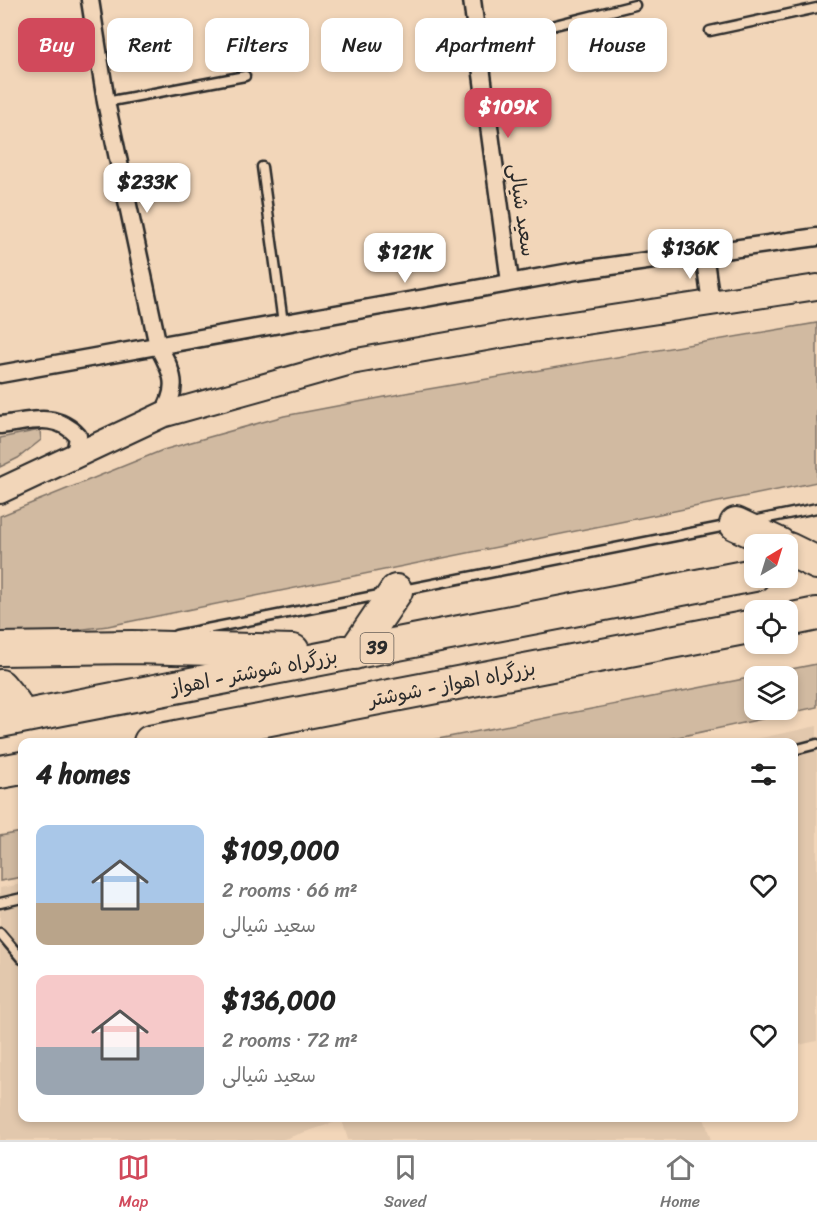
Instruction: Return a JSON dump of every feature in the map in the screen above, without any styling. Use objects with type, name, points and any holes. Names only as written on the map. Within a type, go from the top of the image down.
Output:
[{"type":"highway","points":[[736,524],[758,534]]},
{"type":"highway","points":[[798,554],[817,563]]},
{"type":"highway","points":[[798,567],[817,563]]},
{"type":"highway","name":"بزرگراه شوشتر - اهواز","points":[[9,719],[744,577]]},
{"type":"highway","points":[[0,649],[132,647],[354,653],[396,591]]},
{"type":"highway","points":[[798,618],[817,614]]},
{"type":"highway","name":"بزرگراه اهواز - شوشتر","points":[[179,738],[238,730],[744,628]]},
{"type":"highway","points":[[0,686],[14,703],[9,719]]},
{"type":"highway","points":[[0,772],[18,769]]},
{"type":"street","points":[[90,0],[106,102],[158,346],[174,383],[171,401],[162,415]]},
{"type":"street","name":"سعید شیالی","points":[[472,0],[474,18]]},
{"type":"street","name":"سعید شیالی","points":[[482,72],[510,282]]},
{"type":"street","points":[[0,374],[510,282],[817,237]]},
{"type":"street","points":[[704,253],[711,303]]},
{"type":"street","points":[[0,491],[162,415],[351,362],[532,330],[817,287]]},
{"type":"street","points":[[0,425],[54,420],[68,426],[78,436],[75,456]]},
{"type":"lane","points":[[556,25],[635,5]]},
{"type":"lane","points":[[710,31],[817,8]]},
{"type":"lane","points":[[106,102],[245,76]]},
{"type":"lane","points":[[262,167],[283,323]]},
{"type":"lane","points":[[132,647],[188,632],[817,508]]},
{"type":"lane","points":[[798,749],[817,744]]},
{"type":"lane","points":[[0,903],[18,899]]},
{"type":"lane","points":[[0,933],[18,953]]},
{"type":"shaded area","points":[[817,323],[817,482],[108,626],[21,637],[0,637],[0,516],[163,450],[284,416],[411,392]]},
{"type":"shaded area","points":[[40,430],[41,440],[18,458],[0,467],[0,438]]},
{"type":"shaded area","points":[[817,664],[817,707],[798,711],[798,668]]},
{"type":"shaded area","points":[[744,679],[744,720],[757,720],[674,738],[443,738]]},
{"type":"shaded area","points":[[817,726],[817,1041],[798,1045],[798,738],[761,738]]},
{"type":"shaded area","points":[[18,833],[18,878],[0,881],[0,836]]},
{"type":"shaded area","points":[[18,885],[18,1122],[336,1122],[281,1140],[0,1140],[0,888]]},
{"type":"shaded area","points":[[343,1122],[705,1122],[711,1140],[348,1140]]}]
